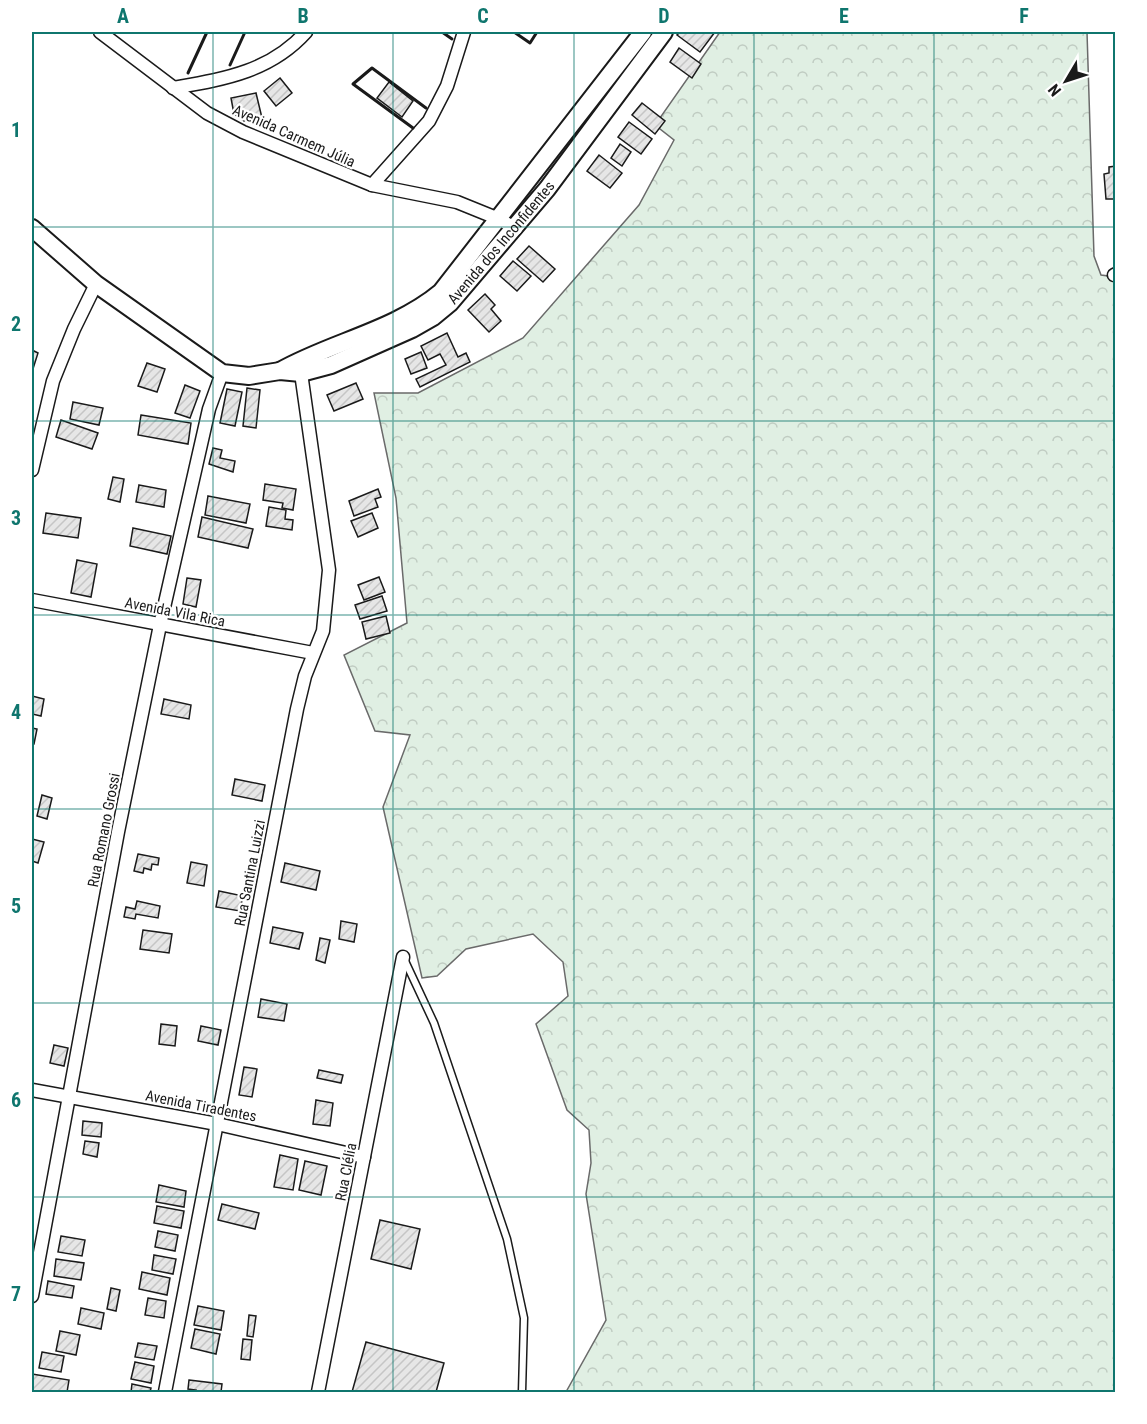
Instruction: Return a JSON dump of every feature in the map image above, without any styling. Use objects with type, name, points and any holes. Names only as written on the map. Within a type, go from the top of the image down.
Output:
[{"type":"street","name":"Avenida Carmem Júlia","points":[[100,32],[207,113],[243,132],[372,185],[457,202],[499,219],[516,229]]},
{"type":"street","points":[[173,88],[247,73],[293,46],[306,32]]},
{"type":"street","points":[[372,185],[429,121],[447,86],[464,32]]},
{"type":"street","name":"Avenida dos Inconfidentes","points":[[300,367],[425,306],[441,292],[643,32]]},
{"type":"street","name":"Avenida dos Inconfidentes","points":[[222,373],[249,376],[300,367],[331,365],[433,317],[472,279],[516,229],[664,32]]},
{"type":"street","points":[[32,228],[96,285],[222,373]]},
{"type":"street","points":[[32,470],[53,381],[74,329],[96,285]]},
{"type":"street","name":"Rua Santina Luizzi","points":[[165,1392],[297,708],[313,653],[323,631],[329,570],[300,367]]},
{"type":"street","name":"Rua Romano Grossi","points":[[32,1296],[71,1097],[118,832],[160,625],[210,409],[222,373]]},
{"type":"street","name":"Avenida Vila Rica","points":[[32,600],[313,653]]},
{"type":"street","name":"Rua Clélia","points":[[318,1392],[403,957]]},
{"type":"street","name":"Avenida Tiradentes","points":[[32,1090],[218,1124],[364,1157]]},
{"type":"lane","points":[[403,957],[434,1023],[507,1239],[524,1318],[522,1392]]},
{"type":"green space","points":[[720,32],[1087,32],[1094,256],[1101,275],[1116,277],[1115,1392],[566,1392],[606,1320],[586,1194],[591,1163],[589,1130],[567,1110],[536,1024],[568,996],[563,962],[533,934],[466,949],[437,976],[422,978],[383,807],[410,735],[375,731],[344,655],[407,623],[396,498],[374,393],[418,393],[523,338],[639,205],[674,140],[655,125]]},
{"type":"building","points":[[680,32],[715,32],[700,52],[677,35]]},
{"type":"building","points":[[679,48],[701,64],[692,78],[670,62]]},
{"type":"building","points":[[280,78],[292,93],[276,106],[264,91]]},
{"type":"building","points":[[389,82],[413,101],[402,117],[377,98]]},
{"type":"building","points":[[256,93],[262,118],[244,121],[234,114],[231,98]]},
{"type":"building","points":[[642,103],[665,121],[655,134],[632,115]]},
{"type":"building","points":[[629,122],[652,139],[641,154],[618,137]]},
{"type":"building","points":[[620,144],[631,152],[622,166],[611,158]]},
{"type":"building","points":[[599,155],[622,173],[610,188],[587,171]]},
{"type":"building","points":[[1116,166],[1116,199],[1106,199],[1104,174],[1109,173],[1109,167]]},
{"type":"building","points":[[529,246],[555,269],[543,282],[517,259]]},
{"type":"building","points":[[513,261],[531,276],[517,291],[500,276]]},
{"type":"building","points":[[485,294],[495,305],[491,309],[501,321],[489,332],[468,310]]},
{"type":"building","points":[[447,333],[458,357],[466,353],[470,362],[420,387],[416,379],[446,365],[440,354],[428,360],[421,346]]},
{"type":"building","points":[[32,350],[38,353],[32,372]]},
{"type":"building","points":[[421,352],[427,368],[411,374],[405,359]]},
{"type":"building","points":[[147,363],[165,369],[157,392],[138,386]]},
{"type":"building","points":[[356,383],[363,399],[334,411],[327,395]]},
{"type":"building","points":[[185,385],[200,391],[190,418],[175,413]]},
{"type":"building","points":[[247,388],[260,390],[256,428],[243,426]]},
{"type":"building","points":[[227,389],[242,392],[235,426],[220,423]]},
{"type":"building","points":[[73,402],[103,408],[99,425],[70,419]]},
{"type":"building","points":[[141,415],[191,423],[188,444],[138,435]]},
{"type":"building","points":[[61,420],[98,433],[92,449],[56,437]]},
{"type":"building","points":[[213,448],[222,450],[220,458],[235,461],[233,472],[209,464]]},
{"type":"building","points":[[113,477],[124,479],[120,502],[108,499]]},
{"type":"building","points":[[265,484],[296,489],[293,510],[282,508],[283,503],[263,500]]},
{"type":"building","points":[[139,485],[166,490],[164,507],[136,502]]},
{"type":"building","points":[[378,489],[381,497],[375,499],[378,507],[354,516],[349,501]]},
{"type":"building","points":[[208,496],[250,504],[246,523],[205,515]]},
{"type":"building","points":[[269,507],[286,510],[285,519],[293,520],[292,530],[266,526]]},
{"type":"building","points":[[46,513],[81,518],[78,538],[43,533]]},
{"type":"building","points":[[372,513],[378,528],[358,537],[351,521]]},
{"type":"building","points":[[202,517],[253,529],[248,548],[198,537]]},
{"type":"building","points":[[133,528],[171,536],[167,554],[130,546]]},
{"type":"building","points":[[77,560],[97,564],[91,597],[71,593]]},
{"type":"building","points":[[379,577],[385,592],[364,600],[358,585]]},
{"type":"building","points":[[187,578],[201,580],[196,607],[183,604]]},
{"type":"building","points":[[382,596],[387,611],[360,619],[355,605]]},
{"type":"building","points":[[386,616],[390,633],[366,639],[362,622]]},
{"type":"building","points":[[32,696],[44,699],[41,716],[32,714]]},
{"type":"building","points":[[164,699],[191,705],[189,719],[161,714]]},
{"type":"building","points":[[32,728],[37,729],[34,744],[32,744]]},
{"type":"building","points":[[235,779],[265,785],[262,801],[232,795]]},
{"type":"building","points":[[42,795],[52,798],[47,819],[37,816]]},
{"type":"building","points":[[32,839],[44,842],[38,863],[32,861]]},
{"type":"building","points":[[138,854],[159,858],[158,865],[152,864],[151,870],[144,868],[143,873],[134,871]]},
{"type":"building","points":[[191,862],[207,865],[204,886],[187,883]]},
{"type":"building","points":[[285,863],[320,871],[316,890],[281,882]]},
{"type":"building","points":[[219,891],[243,896],[240,911],[216,907]]},
{"type":"building","points":[[137,901],[160,906],[158,918],[136,914],[135,919],[124,917],[126,907],[135,909]]},
{"type":"building","points":[[341,921],[357,924],[354,942],[339,939]]},
{"type":"building","points":[[273,927],[303,933],[299,949],[270,943]]},
{"type":"building","points":[[143,930],[172,934],[169,953],[140,949]]},
{"type":"building","points":[[320,938],[330,940],[325,963],[316,960]]},
{"type":"building","points":[[261,999],[287,1004],[284,1021],[258,1017]]},
{"type":"building","points":[[161,1024],[177,1026],[175,1046],[159,1044]]},
{"type":"building","points":[[201,1026],[221,1030],[218,1045],[198,1041]]},
{"type":"building","points":[[54,1045],[68,1048],[64,1066],[50,1063]]},
{"type":"building","points":[[244,1067],[257,1069],[252,1097],[239,1095]]},
{"type":"building","points":[[319,1070],[343,1075],[341,1083],[317,1078]]},
{"type":"building","points":[[316,1100],[333,1103],[330,1126],[313,1124]]},
{"type":"building","points":[[83,1121],[102,1123],[101,1137],[82,1135]]},
{"type":"building","points":[[85,1141],[99,1143],[97,1157],[83,1154]]},
{"type":"building","points":[[280,1155],[298,1159],[293,1190],[274,1187]]},
{"type":"building","points":[[305,1161],[327,1166],[321,1195],[299,1190]]},
{"type":"building","points":[[159,1185],[186,1191],[184,1207],[156,1202]]},
{"type":"building","points":[[222,1204],[259,1213],[255,1229],[218,1220]]},
{"type":"building","points":[[157,1206],[184,1211],[181,1228],[154,1223]]},
{"type":"building","points":[[380,1220],[420,1229],[411,1269],[371,1259]]},
{"type":"building","points":[[158,1231],[178,1235],[175,1251],[155,1247]]},
{"type":"building","points":[[61,1236],[85,1240],[82,1256],[58,1252]]},
{"type":"building","points":[[154,1255],[176,1259],[173,1274],[152,1270]]},
{"type":"building","points":[[56,1259],[84,1263],[81,1280],[54,1276]]},
{"type":"building","points":[[142,1272],[170,1278],[167,1295],[139,1289]]},
{"type":"building","points":[[48,1281],[74,1286],[72,1298],[46,1294]]},
{"type":"building","points":[[111,1288],[120,1290],[116,1311],[107,1309]]},
{"type":"building","points":[[148,1298],[166,1301],[164,1318],[145,1315]]},
{"type":"building","points":[[198,1306],[224,1311],[221,1330],[194,1325]]},
{"type":"building","points":[[81,1308],[104,1313],[101,1329],[78,1324]]},
{"type":"building","points":[[249,1315],[256,1316],[253,1337],[247,1336]]},
{"type":"building","points":[[195,1329],[220,1334],[216,1354],[191,1348]]},
{"type":"building","points":[[60,1331],[80,1335],[76,1355],[56,1351]]},
{"type":"building","points":[[243,1339],[252,1340],[250,1360],[241,1359]]},
{"type":"building","points":[[366,1342],[444,1363],[436,1392],[352,1392]]},
{"type":"building","points":[[138,1343],[157,1346],[154,1360],[135,1357]]},
{"type":"building","points":[[42,1352],[64,1356],[61,1372],[39,1368]]},
{"type":"building","points":[[135,1362],[154,1366],[151,1383],[131,1379]]},
{"type":"building","points":[[32,1374],[69,1380],[67,1392],[32,1392]]},
{"type":"building","points":[[189,1380],[222,1384],[221,1392],[195,1392],[196,1390],[188,1389]]},
{"type":"building","points":[[132,1384],[151,1388],[150,1392],[131,1392]]},
{"type":"wall","points":[[188,73],[207,32]]},
{"type":"wall","points":[[230,65],[245,32]]},
{"type":"wall","points":[[442,32],[452,39]]},
{"type":"wall","points":[[514,32],[530,43],[537,32]]},
{"type":"wall","points":[[413,128],[353,84],[372,68],[426,108]]}]
